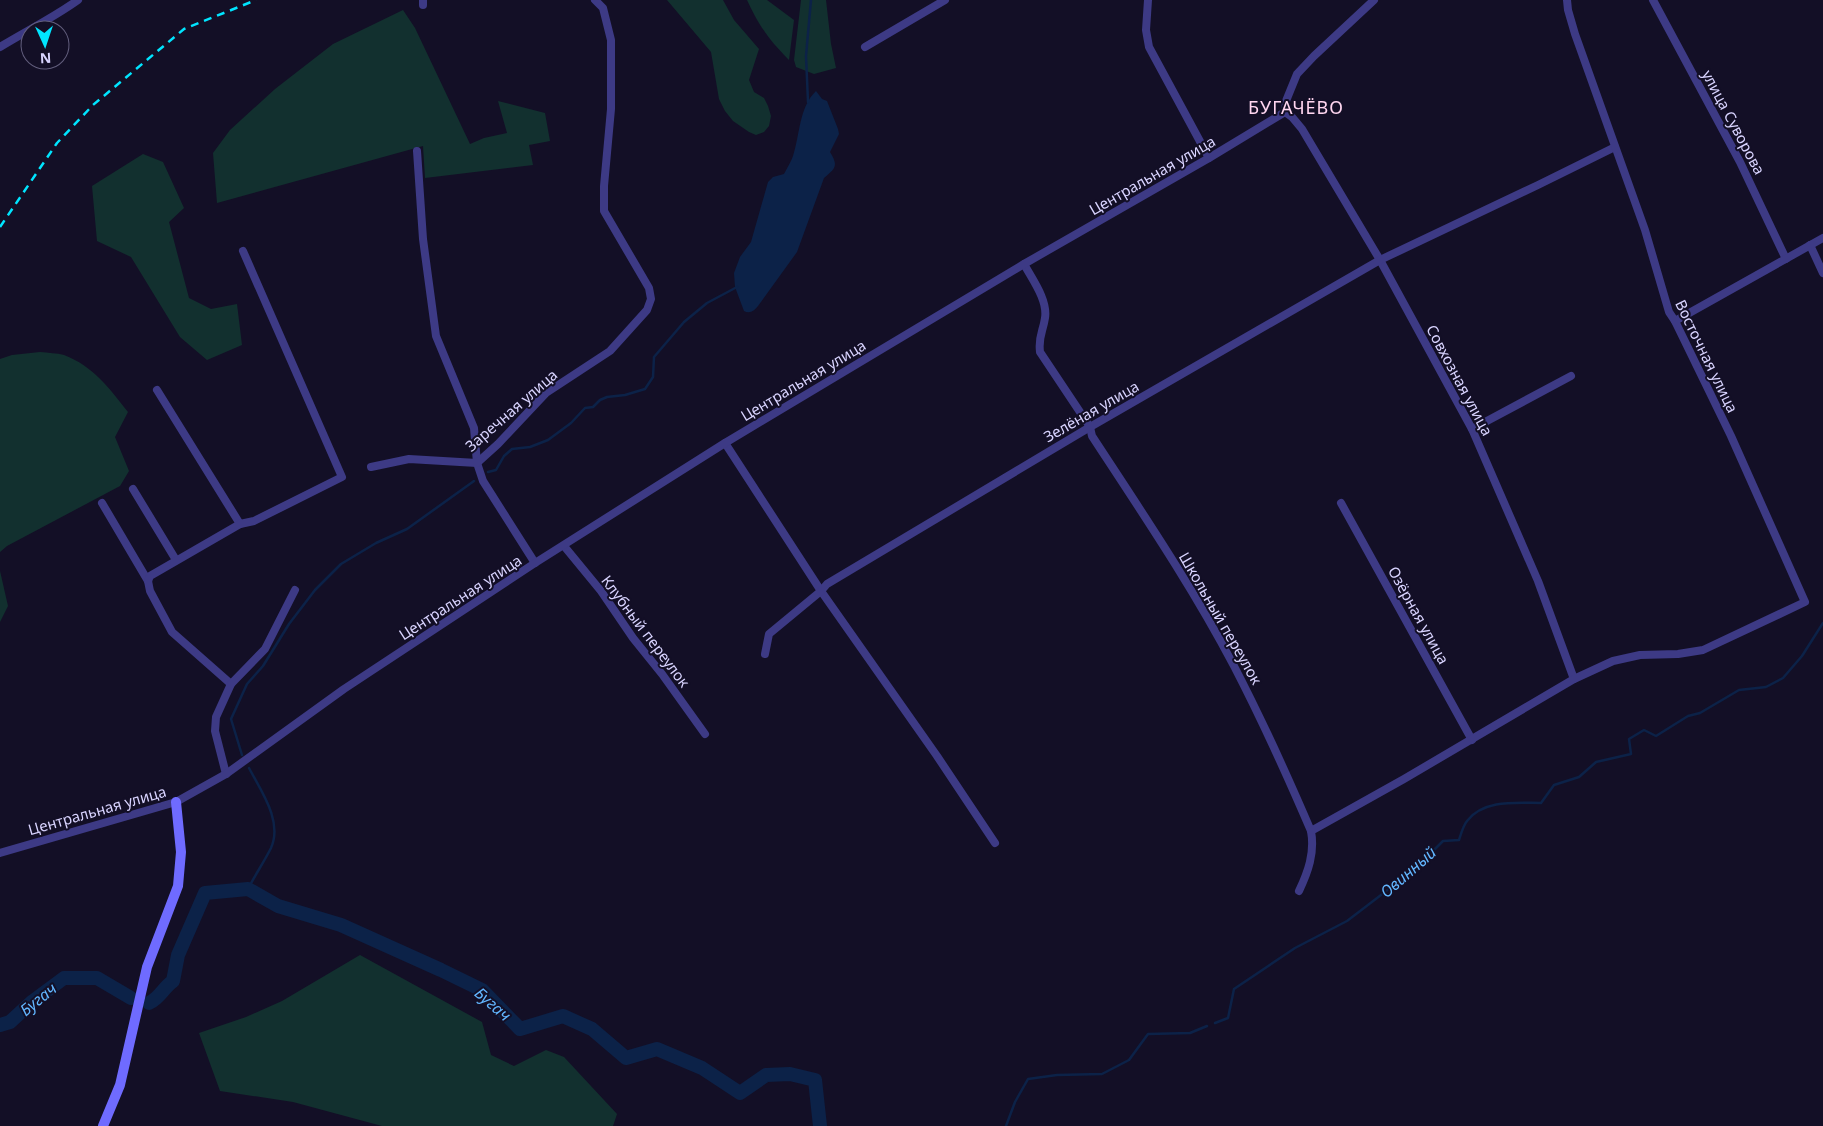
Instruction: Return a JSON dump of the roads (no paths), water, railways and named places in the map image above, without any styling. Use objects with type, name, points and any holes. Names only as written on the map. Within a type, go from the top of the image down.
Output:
[{"type":"street","points":[[0,48],[22,33],[57,15],[78,0]]},
{"type":"street","name":"Заречная улица","points":[[371,468],[409,459],[477,463],[498,444],[546,393],[610,351],[644,315],[650,304],[649,288],[604,211],[604,186],[612,109],[611,40],[603,8],[595,0]]},
{"type":"street","points":[[865,47],[945,0]]},
{"type":"street","points":[[1148,0],[1146,30],[1149,47],[1209,158]]},
{"type":"street","points":[[1285,112],[1286,101],[1297,74],[1374,0]]},
{"type":"street","name":"Восточная улица","points":[[1567,0],[1575,34],[1645,230],[1669,312],[1731,436],[1805,602],[1703,650],[1623,658],[1574,680]]},
{"type":"street","name":"улица Суворова","points":[[1654,0],[1740,162],[1786,258]]},
{"type":"street","name":"Центральная улица","points":[[0,853],[176,802],[226,774],[344,690],[535,563],[725,443],[1024,264],[1209,158],[1285,112]]},
{"type":"street","name":"Совхозная улица","points":[[1285,112],[1302,129],[1380,260],[1472,429],[1538,581],[1574,680]]},
{"type":"street","name":"Зелёная улица","points":[[765,654],[769,634],[827,584],[1090,428],[1380,260],[1615,147]]},
{"type":"street","points":[[417,151],[423,239],[436,336],[474,428],[477,463],[482,481],[535,563]]},
{"type":"street","points":[[1675,321],[1823,238]]},
{"type":"street","points":[[1810,245],[1823,273]]},
{"type":"street","points":[[148,581],[152,574],[240,524],[254,522],[342,477],[243,251]]},
{"type":"street","name":"Школьный переулок","points":[[1024,264],[1044,302],[1046,316],[1039,339],[1040,352],[1090,428],[1092,436],[1156,533],[1202,609],[1233,664],[1274,745],[1311,832]]},
{"type":"street","points":[[1472,429],[1571,376]]},
{"type":"street","points":[[157,390],[240,524]]},
{"type":"street","points":[[725,443],[821,591],[937,756],[994,843]]},
{"type":"street","points":[[133,489],[176,560]]},
{"type":"street","points":[[102,503],[148,581],[150,591],[172,632],[231,684]]},
{"type":"street","name":"Озёрная улица","points":[[1341,503],[1472,740]]},
{"type":"street","name":"Клубный переулок","points":[[564,546],[662,674],[705,734]]},
{"type":"street","points":[[226,774],[216,741],[214,723],[216,716],[231,684],[265,649],[295,590]]},
{"type":"street","points":[[1299,891],[1308,872],[1313,839],[1311,832],[1574,680]]},
{"type":"street","points":[[103,1126],[120,1085],[148,967],[178,886],[181,852],[176,802]]},
{"type":"water","points":[[816,91],[822,99],[827,101],[838,129],[839,134],[830,152],[835,164],[831,172],[824,178],[797,252],[756,308],[752,312],[746,312],[735,287],[734,273],[740,257],[751,242],[768,182],[773,177],[784,174],[790,163],[803,113],[810,98]]},
{"type":"waterway","points":[[808,102],[806,56],[811,0]]},
{"type":"waterway","points":[[488,472],[496,470],[504,456],[512,449],[530,447],[548,440],[571,423],[585,408],[593,407],[600,400],[645,389],[653,377],[654,357],[684,322],[707,303],[737,287]]},
{"type":"waterway","points":[[242,755],[231,719],[247,684],[263,666],[289,624],[315,590],[341,564],[376,543],[407,529],[474,481]]},
{"type":"waterway","name":"Овинный","points":[[1215,1023],[1228,1018],[1234,989],[1295,948],[1347,921],[1415,869],[1443,841],[1459,840],[1466,823],[1474,814],[1482,809],[1501,804],[1541,803],[1554,785],[1579,777],[1596,762],[1631,754],[1629,739],[1644,730],[1656,736],[1688,716],[1700,713],[1739,690],[1766,687],[1783,678],[1802,656],[1823,623]]},
{"type":"waterway","points":[[248,889],[271,848],[274,838],[274,827],[269,806],[249,768]]},
{"type":"waterway","name":"Бугач","points":[[149,1003],[173,981],[178,955],[205,893],[248,889],[278,906],[341,925],[482,990],[520,1029],[563,1016],[592,1029],[626,1058],[657,1049],[702,1068],[740,1093],[766,1075],[790,1074],[815,1080],[820,1126]]},
{"type":"waterway","name":"Бугач","points":[[0,1025],[10,1022],[33,1001],[64,978],[97,978],[131,998]]},
{"type":"waterway","name":"Овинный","points":[[1006,1126],[1015,1102],[1028,1079],[1057,1075],[1102,1074],[1129,1060],[1148,1034],[1190,1033],[1207,1026]]},
{"type":"railway","points":[[0,227],[57,143],[93,105],[184,29],[256,0]]},
{"type":"district","name":"БУГАЧЁВО","points":[[1296,107]]}]
